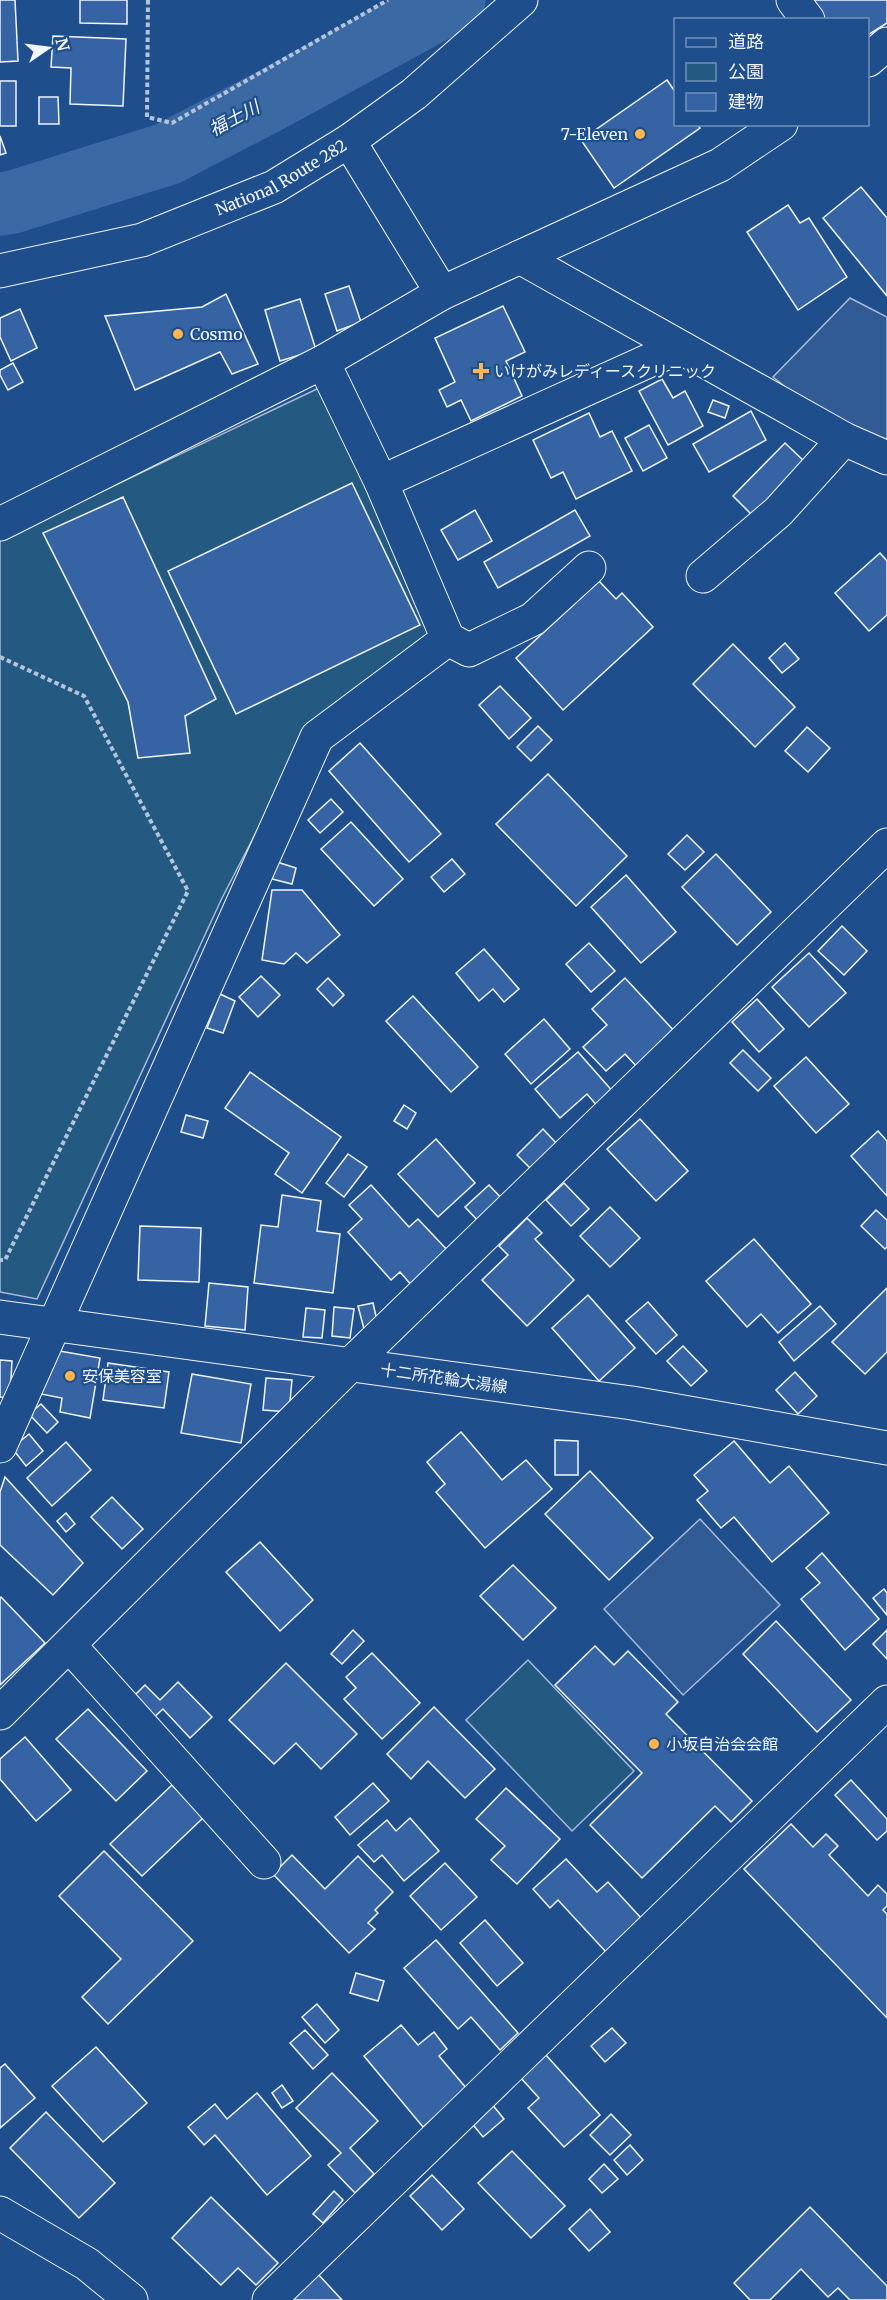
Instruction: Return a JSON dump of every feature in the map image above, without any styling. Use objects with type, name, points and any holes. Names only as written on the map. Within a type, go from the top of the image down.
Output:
[{"type":"main road","name":"National Route 282","points":[[0,271],[142,240],[274,187],[349,141],[414,94],[521,0]]},
{"type":"main road","points":[[793,0],[806,18]]},
{"type":"main road","points":[[0,524],[323,362],[442,293],[720,165],[778,126]]},
{"type":"main road","points":[[349,141],[442,293]]},
{"type":"main road","points":[[520,257],[844,439],[887,458]]},
{"type":"main road","points":[[381,482],[679,347]]},
{"type":"main road","points":[[323,362],[381,482],[448,639],[469,650],[533,619],[589,568]]},
{"type":"main road","points":[[703,576],[778,512],[844,439]]},
{"type":"main road","points":[[0,1446],[317,737],[448,639]]},
{"type":"main road","points":[[0,1713],[349,1366],[887,845]]},
{"type":"main road","name":"十二所花輪大湯線","points":[[0,1317],[632,1403],[887,1448]]},
{"type":"main road","points":[[69,1645],[264,1862]]},
{"type":"main road","points":[[269,2300],[887,1702]]},
{"type":"main road","points":[[0,2214],[87,2265],[131,2300]]},
{"type":"path","points":[[148,0],[147,117],[172,123],[388,0]]},
{"type":"path","points":[[0,657],[84,696],[188,891],[5,1260],[0,1260]]},
{"type":"green space","points":[[321,387],[436,629],[315,719],[222,898],[37,1299],[0,1292],[0,540]]},
{"type":"green space","points":[[528,1660],[634,1771],[572,1831],[466,1720]]},
{"type":"shaded area","points":[[850,298],[887,317],[887,447],[828,421],[773,377]]},
{"type":"shaded area","points":[[700,1519],[780,1605],[683,1695],[604,1609]]},
{"type":"building","points":[[0,0],[15,0],[18,61],[0,62]]},
{"type":"building","points":[[80,0],[127,0],[127,24],[80,23]]},
{"type":"building","points":[[807,0],[887,0],[887,23],[869,34],[869,18],[819,18]]},
{"type":"building","points":[[53,36],[126,39],[123,106],[70,104],[71,68],[51,67]]},
{"type":"building","name":"7-Eleven","points":[[667,80],[674,90],[674,126],[698,126],[700,128],[614,188],[581,140]]},
{"type":"building","points":[[0,81],[16,81],[16,126],[0,126]]},
{"type":"building","points":[[39,97],[58,97],[59,124],[39,124]]},
{"type":"building","points":[[0,136],[6,153],[0,155]]},
{"type":"building","points":[[861,187],[887,218],[887,296],[823,218]]},
{"type":"building","points":[[788,205],[800,223],[809,218],[847,277],[798,310],[747,232]]},
{"type":"building","points":[[349,286],[361,322],[337,331],[325,294]]},
{"type":"building","name":"Cosmo","points":[[226,294],[258,364],[232,374],[220,352],[135,390],[105,316],[202,307]]},
{"type":"building","points":[[300,299],[316,350],[280,361],[265,310]]},
{"type":"building","name":"いけがみレディースクリニック","points":[[503,306],[525,352],[506,361],[522,396],[471,421],[461,400],[447,407],[439,390],[455,382],[435,338]]},
{"type":"building","points":[[20,309],[37,348],[11,361],[0,337],[0,318]]},
{"type":"building","points":[[13,363],[23,382],[8,390],[0,375],[0,370]]},
{"type":"building","points":[[662,379],[673,398],[685,391],[703,426],[668,445],[639,391]]},
{"type":"building","points":[[713,400],[729,406],[725,418],[708,412]]},
{"type":"building","points":[[751,411],[766,440],[709,472],[693,444]]},
{"type":"building","points":[[589,413],[600,437],[612,431],[632,471],[576,499],[563,472],[551,478],[533,440]]},
{"type":"building","points":[[649,425],[667,458],[643,471],[625,438]]},
{"type":"building","points":[[785,443],[805,462],[753,516],[733,496]]},
{"type":"building","points":[[352,483],[420,625],[236,714],[168,571]]},
{"type":"building","points":[[123,497],[216,699],[185,716],[190,753],[138,758],[128,702],[43,533]]},
{"type":"building","points":[[475,510],[492,541],[458,560],[441,530]]},
{"type":"building","points":[[575,510],[590,536],[498,588],[484,562]]},
{"type":"building","points":[[880,553],[887,561],[887,615],[869,631],[835,593]]},
{"type":"building","points":[[599,581],[616,599],[622,593],[653,627],[563,710],[516,658]]},
{"type":"building","points":[[785,643],[799,659],[782,673],[769,658]]},
{"type":"building","points":[[733,644],[795,707],[755,747],[693,684]]},
{"type":"building","points":[[500,686],[531,718],[509,739],[479,705]]},
{"type":"building","points":[[538,726],[552,740],[531,761],[517,747]]},
{"type":"building","points":[[807,727],[830,748],[808,772],[785,751]]},
{"type":"building","points":[[360,743],[441,834],[409,862],[329,771]]},
{"type":"building","points":[[548,774],[627,856],[576,906],[496,824]]},
{"type":"building","points":[[331,799],[343,812],[320,833],[308,820]]},
{"type":"building","points":[[351,822],[403,879],[374,906],[321,849]]},
{"type":"building","points":[[687,835],[704,852],[685,870],[668,854]]},
{"type":"building","points":[[716,854],[771,912],[737,945],[682,887]]},
{"type":"building","points":[[452,859],[465,874],[444,892],[431,877]]},
{"type":"building","points":[[277,862],[296,868],[292,884],[272,879]]},
{"type":"building","points":[[626,875],[676,932],[641,963],[591,907]]},
{"type":"building","points":[[272,890],[302,890],[340,935],[307,963],[296,953],[284,964],[262,960]]},
{"type":"building","points":[[842,926],[867,951],[844,975],[818,951]]},
{"type":"building","points":[[589,943],[615,971],[591,992],[566,964]]},
{"type":"building","points":[[484,949],[519,989],[504,1002],[493,989],[479,1001],[456,973]]},
{"type":"building","points":[[809,953],[846,993],[809,1027],[772,987]]},
{"type":"building","points":[[261,976],[280,995],[258,1017],[239,997]]},
{"type":"building","points":[[328,978],[344,995],[333,1006],[317,989]]},
{"type":"building","points":[[625,978],[677,1034],[639,1069],[625,1054],[606,1071],[583,1047],[607,1025],[592,1009]]},
{"type":"building","points":[[220,994],[235,1001],[223,1033],[207,1028]]},
{"type":"building","points":[[413,996],[478,1067],[451,1092],[386,1021]]},
{"type":"building","points":[[757,999],[784,1029],[759,1052],[732,1022]]},
{"type":"building","points":[[544,1019],[570,1049],[531,1084],[505,1054]]},
{"type":"building","points":[[743,1050],[771,1078],[758,1091],[730,1063]]},
{"type":"building","points":[[578,1052],[615,1094],[599,1108],[587,1094],[560,1118],[535,1089]]},
{"type":"building","points":[[806,1057],[849,1104],[816,1133],[774,1086]]},
{"type":"building","points":[[250,1072],[341,1137],[302,1193],[275,1174],[289,1153],[225,1108]]},
{"type":"building","points":[[404,1105],[416,1113],[407,1129],[394,1121]]},
{"type":"building","points":[[186,1115],[208,1121],[203,1138],[181,1132]]},
{"type":"building","points":[[640,1119],[688,1171],[656,1201],[607,1149]]},
{"type":"building","points":[[543,1129],[557,1144],[531,1169],[517,1155]]},
{"type":"building","points":[[878,1131],[887,1141],[887,1196],[851,1156]]},
{"type":"building","points":[[436,1139],[475,1183],[438,1217],[398,1174]]},
{"type":"building","points":[[348,1154],[367,1167],[344,1197],[326,1183]]},
{"type":"building","points":[[564,1183],[589,1209],[571,1226],[546,1200]]},
{"type":"building","points":[[371,1185],[409,1227],[418,1219],[450,1253],[413,1287],[400,1272],[391,1280],[348,1232],[362,1219],[349,1205]]},
{"type":"building","points":[[489,1185],[504,1201],[480,1223],[465,1207]]},
{"type":"building","points":[[282,1195],[321,1201],[317,1231],[340,1234],[333,1293],[254,1283],[261,1225],[278,1227]]},
{"type":"building","points":[[610,1207],[640,1238],[610,1267],[580,1236]]},
{"type":"building","points":[[876,1210],[887,1220],[887,1247],[885,1249],[861,1226]]},
{"type":"building","points":[[527,1218],[542,1233],[535,1239],[574,1280],[527,1326],[482,1280],[508,1255],[499,1246]]},
{"type":"building","points":[[140,1226],[201,1228],[199,1282],[138,1280]]},
{"type":"building","points":[[754,1239],[811,1304],[778,1333],[761,1314],[747,1327],[706,1281]]},
{"type":"building","points":[[209,1283],[248,1287],[245,1330],[205,1326]]},
{"type":"building","points":[[887,1288],[887,1352],[865,1374],[832,1342]]},
{"type":"building","points":[[588,1295],[635,1348],[599,1381],[552,1328]]},
{"type":"building","points":[[648,1302],[677,1335],[656,1354],[626,1321]]},
{"type":"building","points":[[373,1303],[378,1325],[364,1329],[358,1306]]},
{"type":"building","points":[[820,1306],[836,1324],[794,1361],[779,1342]]},
{"type":"building","points":[[334,1307],[354,1309],[350,1338],[332,1336]]},
{"type":"building","points":[[306,1308],[325,1310],[322,1338],[303,1337]]},
{"type":"building","points":[[683,1346],[707,1371],[691,1386],[667,1361]]},
{"type":"building","name":"安保美容室","points":[[48,1349],[100,1358],[90,1418],[60,1412],[62,1398],[41,1394]]},
{"type":"building","points":[[0,1360],[12,1361],[10,1398],[0,1397]]},
{"type":"building","points":[[108,1363],[169,1372],[164,1408],[103,1400]]},
{"type":"building","points":[[795,1372],[817,1396],[798,1414],[776,1390]]},
{"type":"building","points":[[192,1374],[251,1384],[241,1443],[181,1433]]},
{"type":"building","points":[[266,1378],[292,1380],[289,1412],[263,1410]]},
{"type":"building","points":[[41,1404],[58,1422],[47,1433],[29,1414]]},
{"type":"building","points":[[461,1432],[502,1480],[526,1460],[552,1489],[485,1548],[436,1492],[445,1484],[427,1462]]},
{"type":"building","points":[[29,1434],[43,1451],[26,1466],[12,1448]]},
{"type":"building","points":[[555,1440],[578,1441],[578,1475],[555,1475]]},
{"type":"building","points":[[734,1441],[770,1483],[789,1466],[829,1513],[772,1562],[734,1517],[721,1528],[697,1500],[708,1491],[694,1475]]},
{"type":"building","points":[[66,1442],[91,1470],[52,1506],[27,1478]]},
{"type":"building","points":[[590,1471],[653,1538],[609,1580],[545,1514]]},
{"type":"building","points":[[5,1477],[83,1563],[53,1595],[0,1545],[0,1492]]},
{"type":"building","points":[[112,1497],[143,1529],[122,1549],[91,1517]]},
{"type":"building","points":[[66,1513],[75,1524],[66,1532],[57,1521]]},
{"type":"building","points":[[260,1542],[313,1600],[280,1631],[226,1572]]},
{"type":"building","points":[[822,1553],[879,1619],[845,1650],[801,1599],[820,1583],[806,1568]]},
{"type":"building","points":[[513,1565],[556,1608],[523,1640],[480,1596]]},
{"type":"building","points":[[884,1589],[887,1593],[887,1615],[873,1598]]},
{"type":"building","points":[[0,1598],[45,1643],[0,1685]]},
{"type":"building","points":[[776,1621],[851,1700],[817,1732],[743,1654]]},
{"type":"building","points":[[353,1630],[364,1641],[342,1664],[331,1654]]},
{"type":"building","points":[[887,1630],[887,1659],[873,1644]]},
{"type":"building","name":"小坂自治会会館","points":[[595,1646],[614,1665],[628,1651],[678,1702],[666,1714],[752,1801],[731,1822],[715,1806],[642,1878],[590,1825],[642,1773],[555,1685]]},
{"type":"building","points":[[372,1653],[420,1703],[382,1739],[344,1699],[356,1688],[346,1677]]},
{"type":"building","points":[[286,1663],[357,1734],[321,1769],[296,1743],[274,1764],[229,1720]]},
{"type":"building","points":[[178,1682],[212,1717],[190,1738],[163,1709],[151,1720],[131,1699],[145,1685],[160,1700]]},
{"type":"building","points":[[434,1707],[495,1769],[465,1798],[428,1761],[411,1779],[387,1754]]},
{"type":"building","points":[[88,1709],[147,1771],[116,1801],[56,1739]]},
{"type":"building","points":[[25,1737],[71,1790],[36,1821],[0,1779],[0,1759]]},
{"type":"building","points":[[851,1780],[887,1819],[887,1831],[877,1840],[835,1795]]},
{"type":"building","points":[[373,1783],[389,1801],[350,1835],[335,1817]]},
{"type":"building","points":[[172,1785],[203,1818],[142,1876],[110,1844]]},
{"type":"building","points":[[506,1788],[560,1839],[517,1884],[491,1860],[505,1846],[476,1819]]},
{"type":"building","points":[[410,1818],[439,1851],[404,1881],[382,1855],[374,1862],[358,1845],[387,1820],[396,1831]]},
{"type":"building","points":[[791,1824],[813,1847],[826,1834],[838,1846],[829,1855],[868,1896],[878,1885],[887,1894],[887,1906],[883,1910],[887,1914],[887,2018],[744,1869]]},
{"type":"building","points":[[104,1851],[193,1941],[108,2024],[82,1997],[121,1959],[59,1896]]},
{"type":"building","points":[[292,1855],[325,1889],[358,1856],[393,1892],[375,1910],[378,1913],[368,1923],[375,1929],[349,1953],[273,1874]]},
{"type":"building","points":[[566,1859],[597,1892],[608,1882],[642,1919],[606,1952],[558,1900],[550,1908],[533,1889]]},
{"type":"building","points":[[445,1863],[477,1897],[441,1930],[410,1896]]},
{"type":"building","points":[[485,1920],[523,1963],[497,1986],[460,1943]]},
{"type":"building","points":[[436,1940],[518,2033],[500,2050],[471,2017],[458,2029],[404,1968]]},
{"type":"building","points":[[356,1973],[384,1981],[378,2001],[350,1993]]},
{"type":"building","points":[[317,2004],[339,2030],[325,2043],[302,2017]]},
{"type":"building","points":[[401,2025],[418,2045],[434,2032],[447,2049],[439,2056],[467,2089],[423,2127],[364,2056]]},
{"type":"building","points":[[612,2028],[626,2043],[605,2062],[591,2046]]},
{"type":"building","points":[[305,2030],[328,2055],[313,2069],[290,2043]]},
{"type":"building","points":[[96,2047],[147,2103],[103,2142],[52,2086]]},
{"type":"building","points":[[545,2054],[600,2115],[564,2147],[528,2108],[539,2098],[520,2077]]},
{"type":"building","points":[[5,2064],[35,2098],[0,2128],[0,2068]]},
{"type":"building","points":[[332,2073],[378,2121],[350,2148],[374,2174],[355,2193],[328,2165],[341,2153],[296,2108]]},
{"type":"building","points":[[282,2085],[293,2101],[282,2108],[272,2093]]},
{"type":"building","points":[[257,2093],[311,2156],[267,2195],[215,2135],[204,2145],[188,2127],[215,2104],[227,2119]]},
{"type":"building","points":[[491,2103],[504,2119],[483,2137],[470,2121]]},
{"type":"building","points":[[46,2112],[115,2183],[79,2218],[10,2148]]},
{"type":"building","points":[[611,2114],[631,2135],[610,2155],[590,2135]]},
{"type":"building","points":[[630,2145],[643,2160],[627,2175],[614,2160]]},
{"type":"building","points":[[512,2151],[565,2206],[531,2238],[478,2183]]},
{"type":"building","points":[[604,2164],[618,2179],[602,2193],[589,2179]]},
{"type":"building","points":[[432,2175],[464,2209],[442,2230],[410,2196]]},
{"type":"building","points":[[334,2191],[343,2200],[323,2223],[313,2214]]},
{"type":"building","points":[[211,2197],[278,2263],[256,2285],[238,2268],[221,2285],[172,2238]]},
{"type":"building","points":[[810,2207],[887,2286],[887,2300],[850,2300],[838,2288],[828,2297],[801,2269],[770,2300],[750,2300],[734,2283]]},
{"type":"building","points":[[590,2209],[610,2232],[589,2251],[569,2229]]},
{"type":"building","points":[[317,2273],[342,2300],[288,2300]]},
{"type":"waterway","name":"福士川","points":[[0,204],[13,202],[167,154],[454,0]]},
{"type":"place","name":"7-Eleven","points":[[640,134]]},
{"type":"place","name":"Cosmo","points":[[178,334]]},
{"type":"place","name":"いけがみレディースクリニック","points":[[481,371]]},
{"type":"place","name":"安保美容室","points":[[70,1376]]},
{"type":"place","name":"小坂自治会会館","points":[[654,1744]]}]
